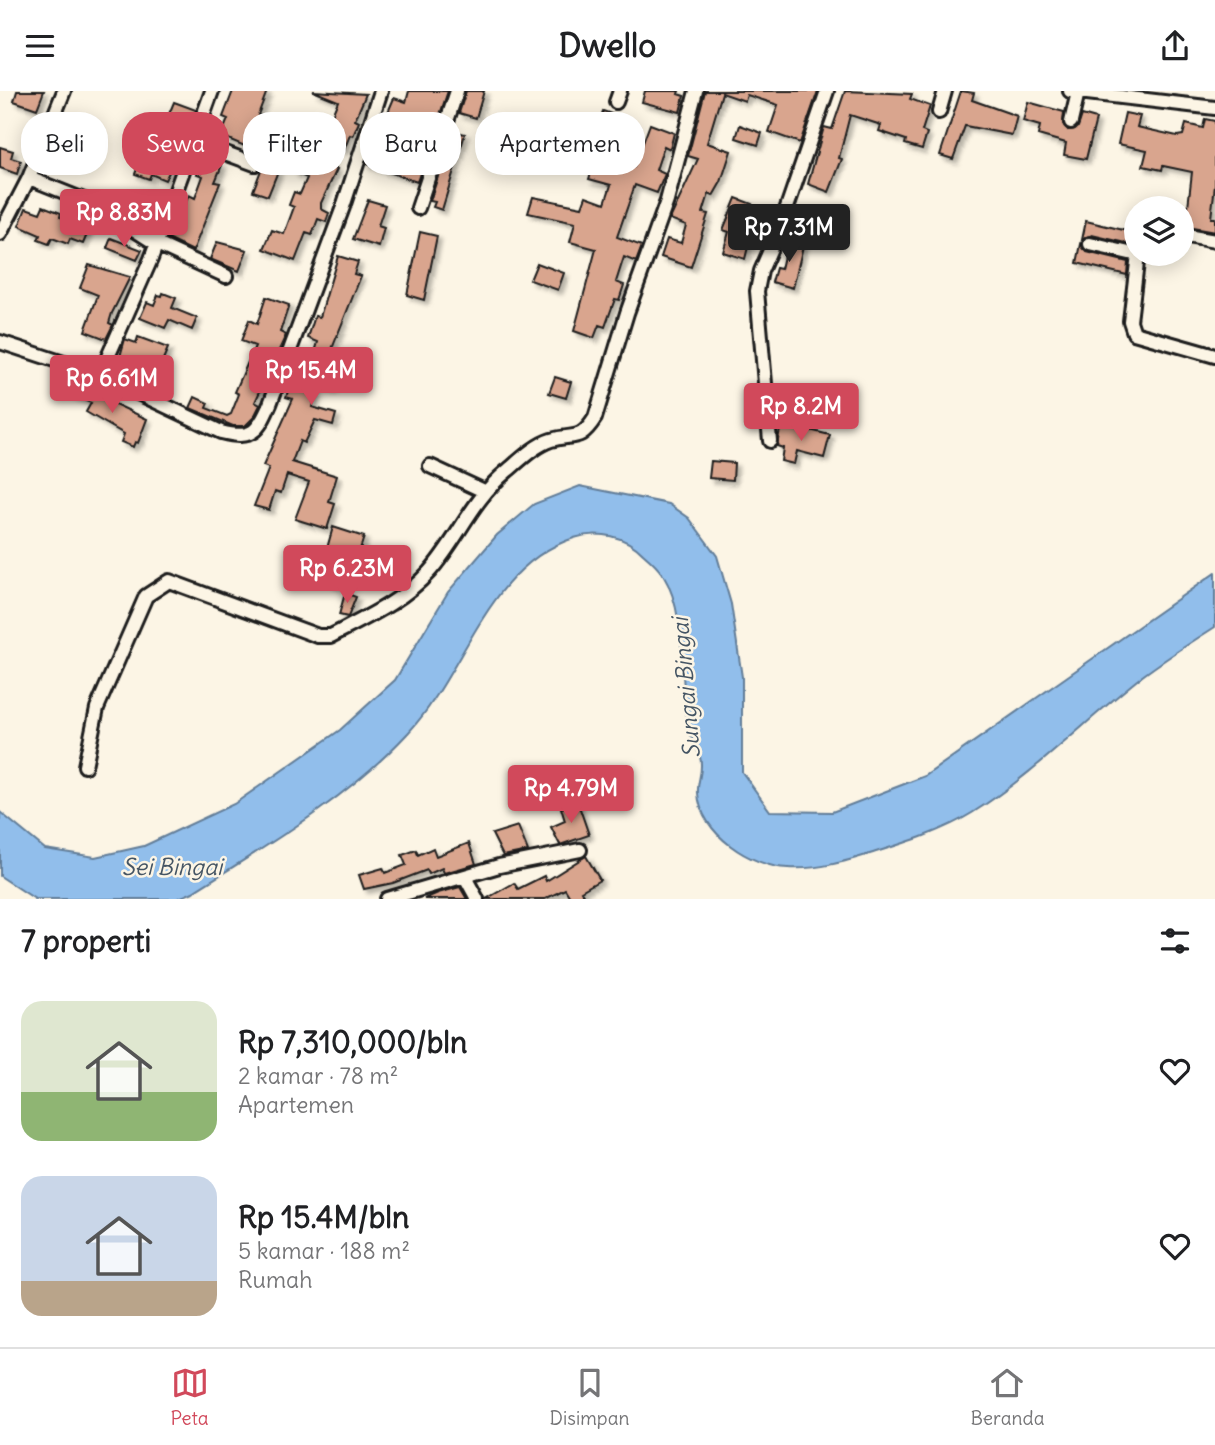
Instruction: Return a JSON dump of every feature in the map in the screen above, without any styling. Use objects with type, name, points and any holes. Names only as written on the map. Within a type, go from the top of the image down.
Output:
[{"type":"street","points":[[0,234],[29,179],[64,91]]},
{"type":"street","points":[[204,112],[212,91]]},
{"type":"street","points":[[0,342],[100,375],[221,432],[241,437],[253,432],[270,404],[343,207],[381,91]]},
{"type":"street","points":[[418,208],[457,91]]},
{"type":"street","points":[[85,766],[97,708],[146,596],[159,585],[169,582],[318,636],[331,636],[414,586],[431,570],[484,491],[525,456],[550,440],[577,438],[588,430],[595,418],[627,313],[667,201],[696,91]]},
{"type":"street","points":[[770,441],[757,291],[761,271],[781,225],[827,91]]},
{"type":"street","points":[[939,113],[945,91]]},
{"type":"street","points":[[1071,122],[1074,92],[1215,107]]},
{"type":"street","points":[[100,375],[180,175]]},
{"type":"street","points":[[29,179],[94,204],[155,243],[226,276]]},
{"type":"street","points":[[1194,237],[1215,241]]},
{"type":"street","points":[[1090,243],[1124,251]]},
{"type":"street","points":[[1137,266],[1130,321],[1134,333],[1215,356]]},
{"type":"street","points":[[430,465],[484,491]]},
{"type":"street","points":[[387,899],[465,877],[580,850]]},
{"type":"street","points":[[465,877],[477,899]]},
{"type":"water","name":"Sei Bingai","points":[[580,486],[669,504],[689,518],[717,556],[731,604],[742,677],[742,772],[770,811],[832,812],[925,776],[1215,573],[1215,627],[1141,677],[1017,782],[961,819],[913,840],[844,862],[811,868],[774,866],[744,855],[730,845],[708,822],[701,808],[698,788],[701,762],[687,722],[676,608],[663,575],[636,548],[620,539],[602,535],[583,536],[544,552],[519,572],[498,596],[428,708],[384,757],[306,820],[193,892],[177,899],[35,899],[0,876],[0,812],[45,849],[95,857],[144,846],[234,804],[340,730],[395,680],[448,592],[497,535],[534,504]]},
{"type":"building","points":[[17,91],[44,91],[37,109],[14,101]]},
{"type":"building","points":[[233,91],[267,91],[259,112],[243,112],[243,145],[229,139],[229,112],[225,112]]},
{"type":"building","points":[[313,91],[366,94],[355,120],[359,122],[346,145],[346,112],[333,112],[338,101]]},
{"type":"building","points":[[409,91],[448,91],[441,112],[388,112],[394,98],[406,102]]},
{"type":"building","points":[[466,91],[484,91],[475,118],[459,112]]},
{"type":"building","points":[[645,91],[679,91],[678,94],[684,96],[680,112],[642,102]]},
{"type":"building","points":[[705,91],[818,91],[800,143],[769,132],[778,105],[747,95],[745,101],[722,93],[707,143],[731,151],[721,182],[713,196],[709,194],[703,213],[708,214],[691,267],[661,257],[667,239],[681,243],[686,225],[670,219],[698,159],[688,156]]},
{"type":"building","points":[[845,91],[912,94],[910,99],[930,106],[922,131],[927,133],[922,149],[905,144],[906,140],[879,131],[881,125],[850,115],[839,158],[842,159],[829,192],[808,184],[824,127],[832,129]]},
{"type":"building","points":[[961,91],[974,93],[972,100],[1017,116],[1012,135],[965,126],[953,159],[940,155]]},
{"type":"building","points":[[174,102],[196,110],[195,112],[170,112]]},
{"type":"building","points":[[1028,102],[1064,112],[1063,124],[1068,130],[1078,127],[1082,115],[1096,119],[1086,159],[1064,155],[1066,143],[1038,135],[1040,126],[1023,121]]},
{"type":"building","points":[[1125,113],[1140,116],[1137,127],[1177,136],[1183,135],[1186,124],[1203,128],[1205,119],[1215,121],[1215,185],[1211,218],[1215,218],[1215,232],[1194,228],[1194,196],[1189,196],[1192,172],[1163,166],[1162,170],[1143,166],[1147,150],[1118,144]]},
{"type":"building","points":[[650,124],[674,133],[670,149],[664,146],[656,170],[665,174],[657,193],[635,185],[617,237],[642,246],[636,262],[624,257],[616,282],[624,285],[619,300],[615,299],[605,327],[599,325],[594,338],[574,331],[596,249],[570,242],[575,223],[528,213],[533,197],[582,207],[586,196],[605,203],[611,185],[589,179],[590,175],[645,175],[645,137]]},
{"type":"building","points":[[740,125],[762,133],[758,145],[736,138]]},
{"type":"building","points":[[0,147],[13,151],[11,158],[21,161],[17,174],[0,168]]},
{"type":"building","points":[[153,175],[168,175],[165,180]]},
{"type":"building","points":[[200,175],[218,175],[215,182],[220,183],[193,251],[168,239],[189,195],[195,198],[203,176]]},
{"type":"building","points":[[259,175],[276,175],[268,196],[253,191]]},
{"type":"building","points":[[300,175],[334,175],[321,203],[321,209],[329,213],[326,222],[318,219],[312,235],[306,233],[295,261],[264,249],[272,230],[284,234],[294,207],[289,205],[294,192],[300,194],[307,178]]},
{"type":"building","points":[[397,175],[419,175],[417,182]]},
{"type":"building","points":[[439,175],[453,175],[442,210],[433,207],[435,202],[430,201]]},
{"type":"building","points":[[736,198],[752,204],[745,221],[754,223],[745,259],[723,252],[729,232],[723,230]]},
{"type":"building","points":[[368,200],[385,205],[378,226],[384,228],[379,247],[353,239]]},
{"type":"building","points":[[43,206],[61,213],[60,217],[91,225],[83,244],[70,239],[68,244],[52,238],[49,244],[38,240],[40,235],[19,226],[26,208],[40,213]]},
{"type":"building","points":[[1086,221],[1124,230],[1124,242],[1092,235],[1082,240]]},
{"type":"building","points":[[420,232],[437,236],[424,300],[407,295]]},
{"type":"building","points":[[111,238],[142,250],[137,260],[107,248]]},
{"type":"building","points":[[788,238],[804,242],[793,288],[772,282],[776,268],[781,269]]},
{"type":"building","points":[[217,242],[247,250],[239,271],[210,259]]},
{"type":"building","points":[[1081,244],[1087,252],[1124,261],[1124,266],[1128,266],[1127,275],[1077,263]]},
{"type":"building","points":[[338,256],[358,262],[354,274],[361,276],[328,359],[335,361],[331,374],[337,376],[332,390],[318,385],[312,407],[336,414],[333,425],[315,420],[304,443],[300,441],[292,462],[337,476],[329,502],[335,504],[327,529],[295,519],[309,482],[287,475],[281,493],[275,491],[269,510],[254,506],[269,468],[263,466],[293,399],[286,397],[291,383],[296,384],[301,367],[310,369],[318,342],[308,338],[315,316],[320,317]]},
{"type":"building","points":[[537,263],[564,273],[558,290],[530,280]]},
{"type":"building","points":[[89,265],[130,277],[112,313],[109,323],[113,325],[106,339],[85,331],[98,295],[80,288]]},
{"type":"building","points":[[163,293],[176,298],[172,308],[197,318],[192,330],[169,320],[165,328],[140,318],[147,302],[154,305],[158,295],[162,296]]},
{"type":"building","points":[[266,297],[289,305],[280,332],[286,335],[255,402],[260,405],[254,417],[245,426],[233,426],[190,408],[195,397],[208,403],[206,408],[227,416],[231,414],[239,394],[235,392],[255,346],[241,341],[249,320],[257,324]]},
{"type":"building","points":[[138,337],[168,348],[152,385],[124,375],[126,370],[117,367],[125,339],[136,343]]},
{"type":"building","points":[[555,377],[571,382],[566,398],[549,393]]},
{"type":"building","points":[[70,383],[147,419],[138,443],[135,442],[133,447],[121,442],[124,434],[86,412],[91,403],[65,392]]},
{"type":"building","points":[[781,423],[830,435],[824,458],[797,451],[794,464],[781,461],[783,448],[777,446]]},
{"type":"building","points":[[711,461],[734,463],[733,480],[709,478]]},
{"type":"building","points":[[333,527],[364,537],[352,574],[341,571],[336,585],[327,582],[331,570],[322,566]]},
{"type":"building","points":[[345,593],[356,597],[348,617],[339,615]]},
{"type":"building","points":[[578,803],[589,835],[560,845],[551,827],[565,821],[561,808]]},
{"type":"building","points":[[518,826],[528,851],[503,856],[492,834]]},
{"type":"building","points":[[469,843],[476,864],[444,873],[442,868],[429,874],[427,870],[393,883],[364,889],[359,875],[383,868],[385,873],[406,865],[402,855],[416,850],[418,855],[433,848],[436,856]]},
{"type":"building","points":[[586,856],[600,880],[581,891],[586,899],[571,899],[565,889],[545,899],[486,899],[514,883],[518,889],[544,876],[546,881]]},
{"type":"building","points":[[460,887],[467,899],[424,899],[438,893]]},
{"type":"water label","name":"Sungai Bingai","points":[[686,688]]}]
